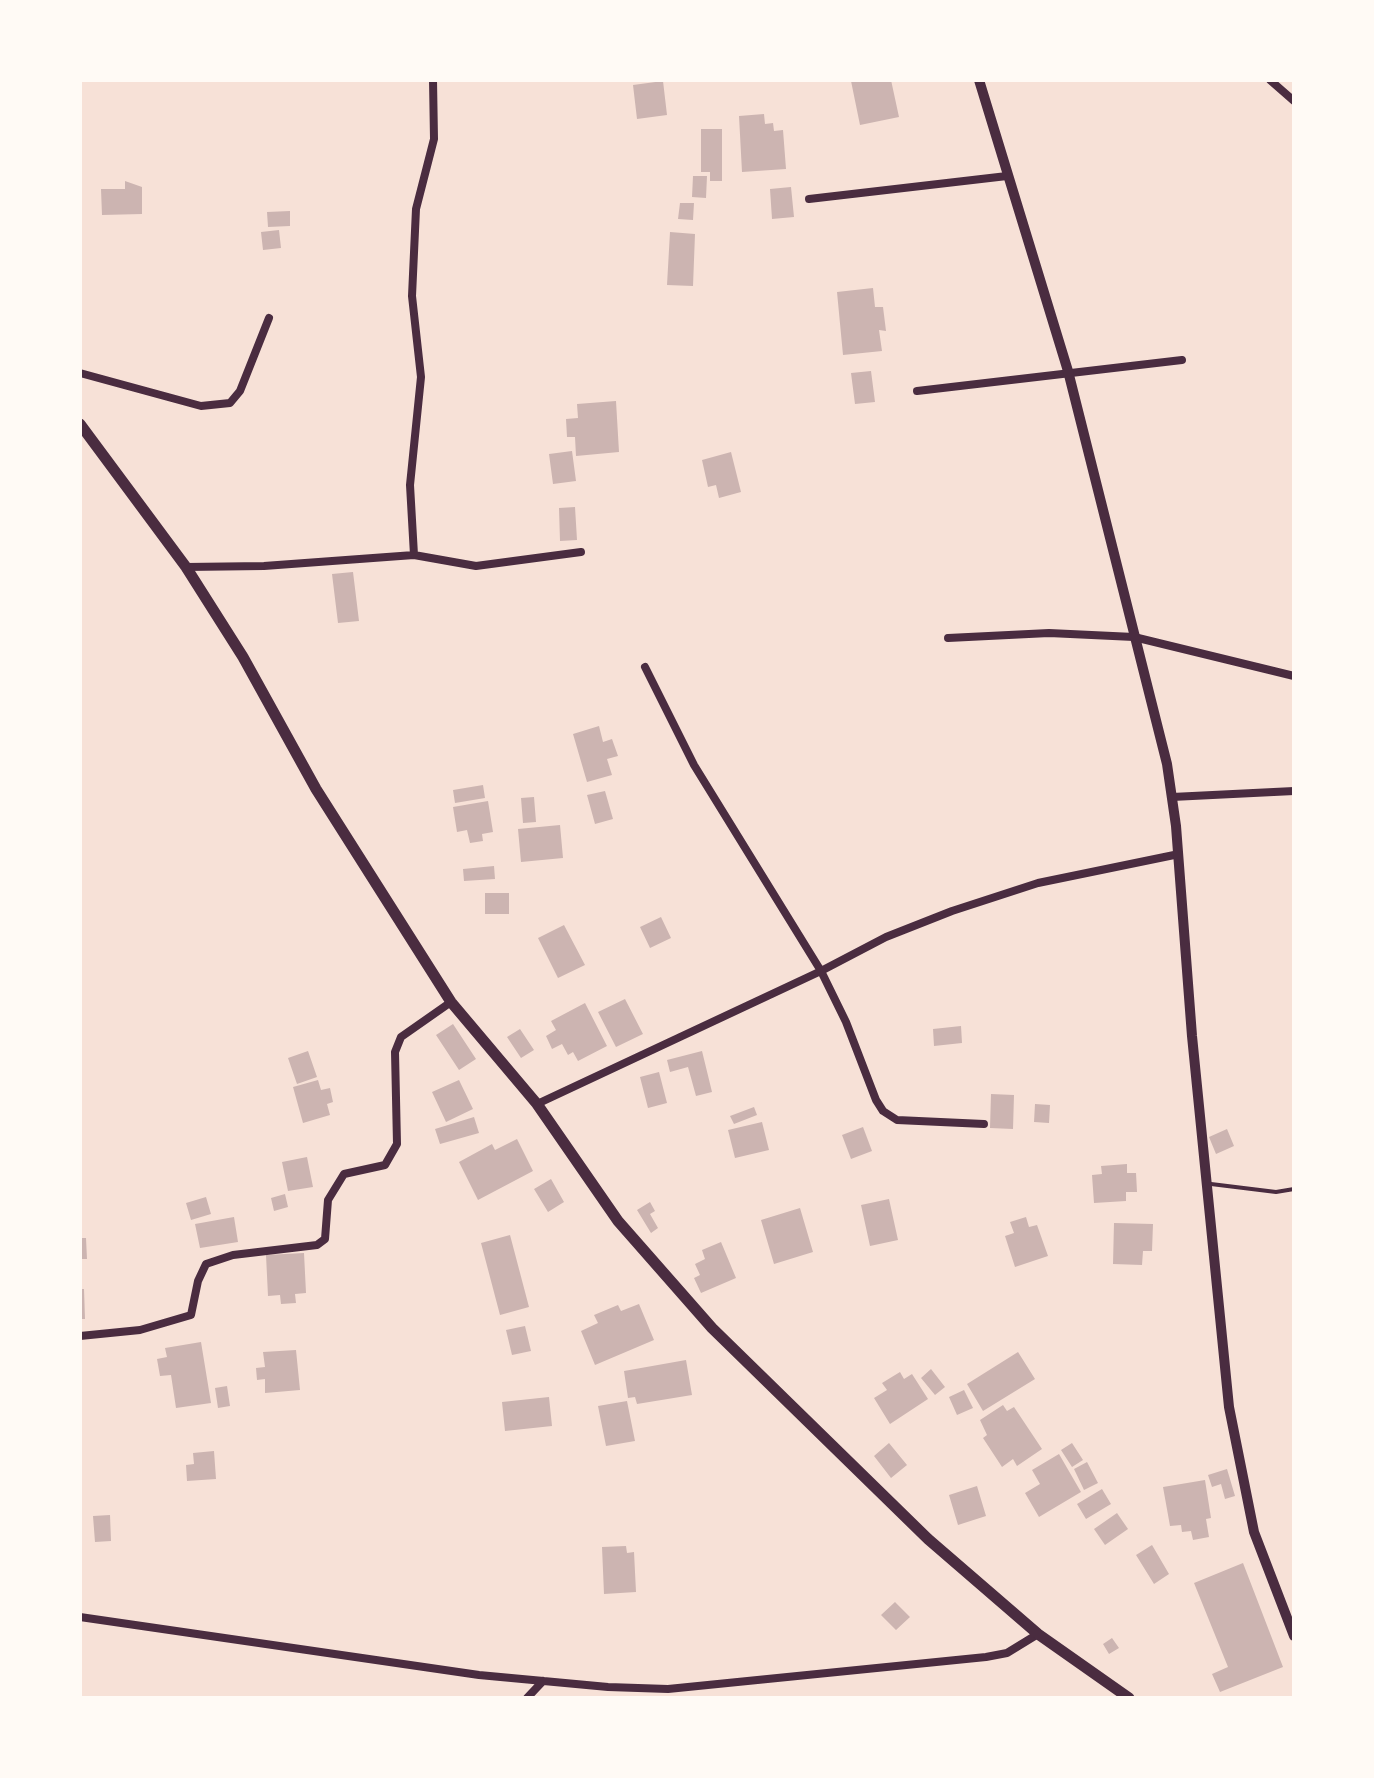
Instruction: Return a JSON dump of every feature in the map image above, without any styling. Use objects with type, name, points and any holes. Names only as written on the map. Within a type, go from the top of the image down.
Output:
[{"type":"main road","points":[[80,424],[186,567],[243,657],[325,804],[451,1002],[537,1104],[618,1221],[712,1328],[928,1539],[1038,1634],[1129,1698]]},
{"type":"street","points":[[414,555],[410,485],[420,377],[412,296],[416,209],[434,139],[433,80]]},
{"type":"street","points":[[979,80],[1068,371],[1167,764],[1179,854],[1229,1407],[1254,1532],[1294,1636]]},
{"type":"street","points":[[1270,80],[1294,101]]},
{"type":"street","points":[[809,199],[1007,176]]},
{"type":"street","points":[[80,373],[201,406],[230,403],[240,391],[270,318]]},
{"type":"street","points":[[917,391],[1182,360]]},
{"type":"street","points":[[186,567],[264,566],[414,555],[476,566],[581,552]]},
{"type":"street","points":[[948,638],[1049,632],[1134,637],[1294,676]]},
{"type":"street","points":[[645,667],[694,765],[821,971],[883,1111],[897,1120],[984,1124]]},
{"type":"street","points":[[1172,797],[1294,791]]},
{"type":"street","points":[[537,1104],[821,971],[886,936],[1038,883],[1179,854]]},
{"type":"street","points":[[80,1336],[140,1330],[191,1315],[206,1264],[232,1255],[317,1245],[325,1239],[328,1200],[344,1174],[385,1165],[398,1144],[395,1052],[401,1037],[451,1002]]},
{"type":"street","points":[[80,1617],[479,1675],[668,1689],[986,1657],[1007,1653],[1038,1634]]},
{"type":"street","points":[[527,1698],[543,1681]]},
{"type":"lane","points":[[1207,1184],[1276,1192],[1294,1189]]},
{"type":"building","points":[[891,80],[899,117],[860,125],[851,81]]},
{"type":"building","points":[[663,81],[667,115],[637,119],[633,85]]},
{"type":"building","points":[[764,114],[765,124],[773,123],[774,131],[783,130],[786,169],[742,172],[739,116]]},
{"type":"building","points":[[701,129],[722,129],[722,181],[710,181],[710,172],[701,172]]},
{"type":"building","points":[[693,176],[707,176],[706,198],[692,197]]},
{"type":"building","points":[[125,181],[142,187],[142,214],[102,215],[101,189],[125,189]]},
{"type":"building","points":[[791,187],[794,217],[772,219],[770,189]]},
{"type":"building","points":[[680,203],[694,203],[693,220],[678,219]]},
{"type":"building","points":[[290,211],[290,226],[268,227],[267,212]]},
{"type":"building","points":[[279,230],[281,248],[263,250],[261,232]]},
{"type":"building","points":[[670,232],[695,234],[693,286],[667,285]]},
{"type":"building","points":[[873,288],[875,307],[883,307],[886,331],[879,330],[882,351],[843,355],[837,292]]},
{"type":"building","points":[[871,371],[875,402],[855,404],[851,373]]},
{"type":"building","points":[[616,401],[619,452],[576,456],[575,437],[567,437],[566,419],[578,418],[577,404]]},
{"type":"building","points":[[572,451],[576,481],[553,484],[549,454]]},
{"type":"building","points":[[731,452],[741,492],[719,498],[716,485],[708,487],[702,460]]},
{"type":"building","points":[[575,507],[577,540],[560,541],[559,508]]},
{"type":"building","points":[[353,572],[359,621],[338,623],[332,574]]},
{"type":"building","points":[[599,726],[603,742],[612,739],[618,756],[607,759],[612,775],[587,782],[573,734]]},
{"type":"building","points":[[483,785],[485,798],[455,803],[453,790]]},
{"type":"building","points":[[605,791],[613,819],[595,824],[587,795]]},
{"type":"building","points":[[534,797],[536,822],[523,823],[521,798]]},
{"type":"building","points":[[488,801],[493,832],[482,834],[483,841],[470,843],[467,830],[457,832],[453,807]]},
{"type":"building","points":[[560,825],[563,858],[521,862],[518,829]]},
{"type":"building","points":[[494,866],[495,879],[464,881],[463,869]]},
{"type":"building","points":[[485,893],[509,893],[509,914],[485,914]]},
{"type":"building","points":[[661,917],[671,938],[650,948],[640,927]]},
{"type":"building","points":[[564,925],[585,965],[558,978],[538,938]]},
{"type":"building","points":[[625,999],[643,1034],[616,1047],[598,1012]]},
{"type":"building","points":[[585,1003],[607,1046],[578,1061],[573,1052],[568,1055],[562,1044],[552,1049],[546,1036],[556,1030],[551,1021]]},
{"type":"building","points":[[453,1024],[476,1059],[459,1070],[436,1035]]},
{"type":"building","points":[[961,1026],[962,1043],[934,1046],[933,1029]]},
{"type":"building","points":[[520,1029],[534,1050],[521,1058],[507,1037]]},
{"type":"building","points":[[308,1051],[317,1077],[297,1084],[288,1058]]},
{"type":"building","points":[[702,1051],[712,1092],[696,1096],[688,1067],[670,1072],[667,1060]]},
{"type":"building","points":[[659,1072],[667,1103],[648,1108],[640,1077]]},
{"type":"building","points":[[318,1080],[321,1090],[330,1088],[330,1115],[303,1123],[293,1087]]},
{"type":"building","points":[[459,1080],[473,1109],[446,1122],[432,1092]]},
{"type":"building","points":[[991,1094],[1014,1095],[1013,1129],[990,1128]]},
{"type":"building","points":[[1035,1104],[1050,1105],[1049,1123],[1034,1122]]},
{"type":"building","points":[[754,1107],[757,1115],[734,1124],[730,1116]]},
{"type":"building","points":[[474,1117],[479,1133],[440,1144],[435,1129]]},
{"type":"building","points":[[762,1122],[769,1150],[735,1158],[728,1130]]},
{"type":"building","points":[[863,1127],[872,1151],[851,1159],[842,1135]]},
{"type":"building","points":[[1227,1129],[1234,1146],[1216,1154],[1209,1137]]},
{"type":"building","points":[[517,1139],[533,1171],[478,1200],[459,1162],[492,1144],[495,1150]]},
{"type":"building","points":[[307,1157],[313,1187],[288,1191],[282,1162]]},
{"type":"building","points":[[1127,1164],[1127,1173],[1136,1173],[1137,1192],[1126,1192],[1126,1201],[1094,1203],[1092,1175],[1102,1174],[1101,1166]]},
{"type":"building","points":[[551,1179],[564,1202],[548,1212],[534,1189]]},
{"type":"building","points":[[285,1194],[288,1207],[274,1211],[271,1198]]},
{"type":"building","points":[[206,1197],[211,1214],[191,1220],[186,1203]]},
{"type":"building","points":[[889,1199],[898,1240],[870,1246],[861,1205]]},
{"type":"building","points":[[650,1202],[655,1211],[650,1214],[658,1228],[651,1233],[637,1210]]},
{"type":"building","points":[[800,1208],[813,1252],[774,1264],[761,1220]]},
{"type":"building","points":[[234,1217],[238,1242],[200,1248],[195,1224]]},
{"type":"building","points":[[1026,1217],[1029,1227],[1037,1225],[1048,1256],[1015,1267],[1005,1236],[1014,1233],[1010,1222]]},
{"type":"building","points":[[1114,1223],[1153,1224],[1152,1251],[1143,1251],[1142,1265],[1113,1264]]},
{"type":"building","points":[[510,1235],[529,1307],[500,1315],[481,1243]]},
{"type":"building","points":[[80,1238],[86,1238],[87,1259],[80,1259]]},
{"type":"building","points":[[721,1242],[736,1278],[701,1293],[694,1278],[700,1275],[695,1264],[705,1259],[702,1250]]},
{"type":"building","points":[[304,1253],[306,1293],[295,1294],[296,1303],[281,1304],[280,1295],[268,1296],[266,1255]]},
{"type":"building","points":[[80,1289],[84,1289],[85,1319],[80,1319]]},
{"type":"building","points":[[639,1304],[654,1340],[595,1365],[581,1331],[598,1323],[594,1315],[618,1305],[621,1311]]},
{"type":"building","points":[[525,1326],[531,1351],[512,1355],[506,1330]]},
{"type":"building","points":[[201,1342],[211,1403],[176,1408],[171,1375],[160,1376],[157,1359],[167,1357],[165,1348]]},
{"type":"building","points":[[296,1350],[300,1390],[265,1393],[265,1379],[257,1380],[256,1368],[265,1367],[263,1352]]},
{"type":"building","points":[[1018,1352],[1035,1379],[983,1411],[967,1384]]},
{"type":"building","points":[[686,1360],[692,1395],[637,1404],[635,1397],[628,1398],[624,1371]]},
{"type":"building","points":[[931,1369],[945,1387],[935,1395],[921,1378]]},
{"type":"building","points":[[900,1372],[904,1379],[912,1374],[928,1399],[890,1424],[874,1398],[887,1390],[882,1383]]},
{"type":"building","points":[[227,1386],[230,1406],[218,1408],[215,1388]]},
{"type":"building","points":[[964,1390],[973,1408],[957,1415],[949,1397]]},
{"type":"building","points":[[549,1397],[552,1426],[505,1431],[502,1402]]},
{"type":"building","points":[[627,1401],[635,1441],[606,1446],[598,1406]]},
{"type":"building","points":[[1003,1405],[1007,1411],[1014,1407],[1042,1449],[1017,1466],[1013,1459],[1002,1467],[983,1438],[987,1435],[980,1420]]},
{"type":"building","points":[[889,1443],[907,1465],[891,1478],[874,1456]]},
{"type":"building","points":[[1072,1443],[1083,1460],[1072,1467],[1061,1450]]},
{"type":"building","points":[[214,1451],[216,1479],[187,1481],[186,1465],[194,1464],[193,1453]]},
{"type":"building","points":[[1059,1454],[1081,1492],[1039,1517],[1025,1493],[1040,1484],[1032,1470]]},
{"type":"building","points":[[1087,1462],[1098,1483],[1084,1490],[1074,1469]]},
{"type":"building","points":[[1227,1469],[1235,1496],[1225,1499],[1221,1484],[1212,1487],[1208,1475]]},
{"type":"building","points":[[1205,1480],[1211,1518],[1206,1519],[1209,1537],[1193,1540],[1191,1531],[1182,1532],[1181,1525],[1170,1526],[1163,1487]]},
{"type":"building","points":[[977,1486],[986,1516],[958,1525],[949,1495]]},
{"type":"building","points":[[1102,1489],[1111,1504],[1086,1519],[1077,1504]]},
{"type":"building","points":[[1117,1513],[1128,1529],[1105,1545],[1094,1529]]},
{"type":"building","points":[[110,1515],[111,1541],[95,1542],[93,1516]]},
{"type":"building","points":[[1152,1545],[1169,1574],[1154,1584],[1136,1555]]},
{"type":"building","points":[[626,1546],[627,1553],[634,1552],[636,1592],[604,1594],[602,1547]]},
{"type":"building","points":[[1243,1563],[1283,1667],[1220,1692],[1212,1674],[1228,1667],[1194,1583]]},
{"type":"building","points":[[895,1602],[910,1617],[896,1630],[881,1615]]},
{"type":"building","points":[[1112,1638],[1119,1648],[1109,1654],[1103,1644]]}]
